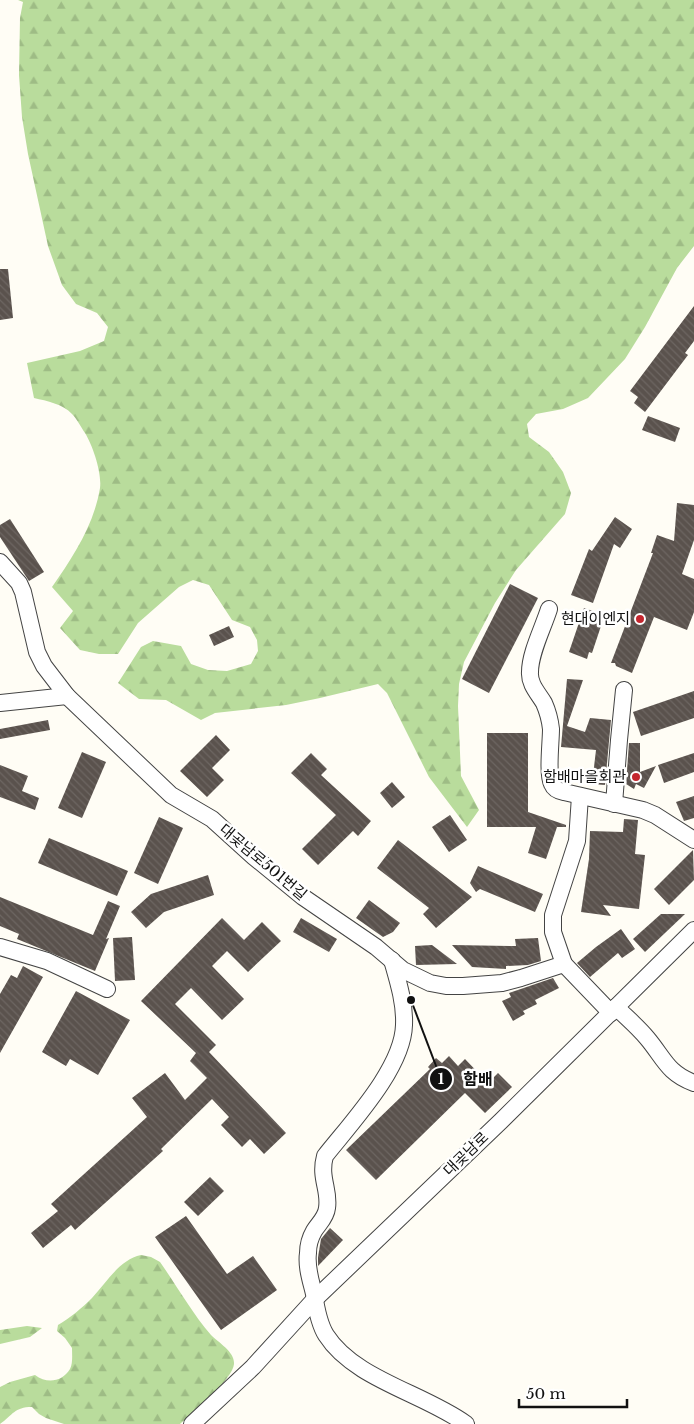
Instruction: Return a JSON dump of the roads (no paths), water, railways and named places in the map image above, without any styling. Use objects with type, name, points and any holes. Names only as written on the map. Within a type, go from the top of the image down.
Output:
[{"type":"street","name":"대곶남로501번길","points":[[0,562],[19,583],[23,592],[37,652],[44,666],[66,696],[171,795],[212,819],[303,897],[376,947],[404,970],[430,983],[446,986],[463,986],[502,983],[564,964]]},
{"type":"street","points":[[549,609],[530,665],[529,676],[549,716],[551,737],[550,779],[552,785],[556,790],[643,810],[656,815],[694,840]]},
{"type":"street","points":[[614,804],[618,740],[624,690]]},
{"type":"street","points":[[0,703],[66,696]]},
{"type":"street","points":[[580,796],[577,841],[553,915],[553,932],[564,964],[613,1010],[647,1038],[669,1068],[678,1076],[694,1084]]},
{"type":"street","name":"대곶남로","points":[[192,1424],[253,1367],[315,1300],[501,1121],[694,930]]},
{"type":"street","points":[[0,947],[47,961],[107,989]]},
{"type":"street","points":[[392,960],[404,1013],[402,1038],[390,1068],[381,1083],[325,1156],[322,1172],[328,1199],[327,1210],[309,1240],[307,1255],[315,1300],[324,1333],[341,1355],[382,1380],[449,1412],[466,1424]]},
{"type":"place","name":"현대이엔지","points":[[640,619]]},
{"type":"place","name":"함배마을회관","points":[[636,777]]},
{"type":"place","name":"함배","points":[[411,1000]]}]
